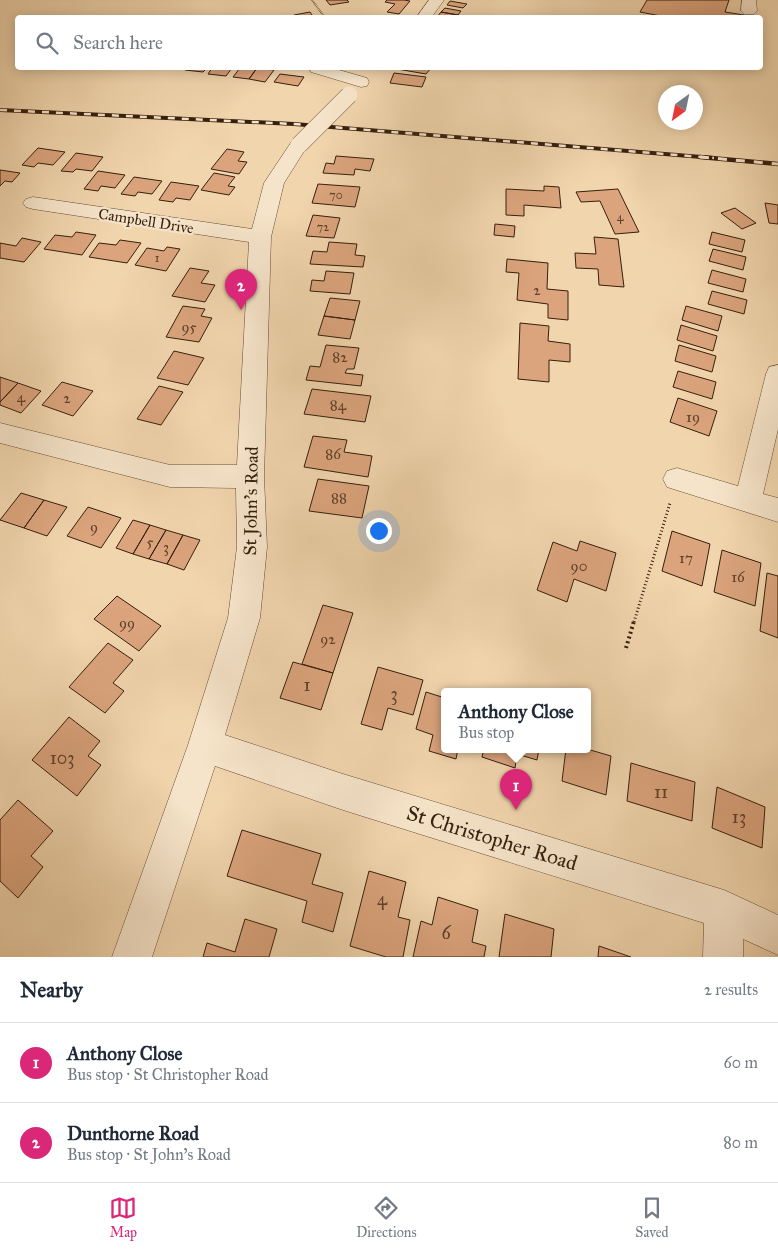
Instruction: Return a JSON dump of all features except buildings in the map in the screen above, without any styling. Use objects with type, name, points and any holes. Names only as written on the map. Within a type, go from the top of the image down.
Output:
[{"type":"street","points":[[425,15],[437,0]]},
{"type":"street","name":"St John's Road","points":[[132,957],[205,745],[244,618],[252,547],[250,477],[260,237],[274,183],[299,145],[361,83],[323,70]]},
{"type":"street","name":"Campbell Drive","points":[[33,201],[260,237]]},
{"type":"street","points":[[748,500],[778,374]]},
{"type":"street","points":[[0,433],[170,476],[250,477]]},
{"type":"street","points":[[677,478],[778,510]]},
{"type":"street","name":"St Christopher Road","points":[[205,745],[343,792],[724,910],[778,936]]},
{"type":"street","points":[[723,957],[724,910]]},
{"type":"path","points":[[312,0],[323,15]]},
{"type":"path","points":[[626,648],[677,478]]},
{"type":"railway","points":[[0,110],[294,124],[714,158]]},
{"type":"railway","points":[[700,157],[778,164]]},
{"type":"place","name":"Dunthorne Road","points":[[241,310]]},
{"type":"place","name":"Anthony Close","points":[[516,810]]}]
